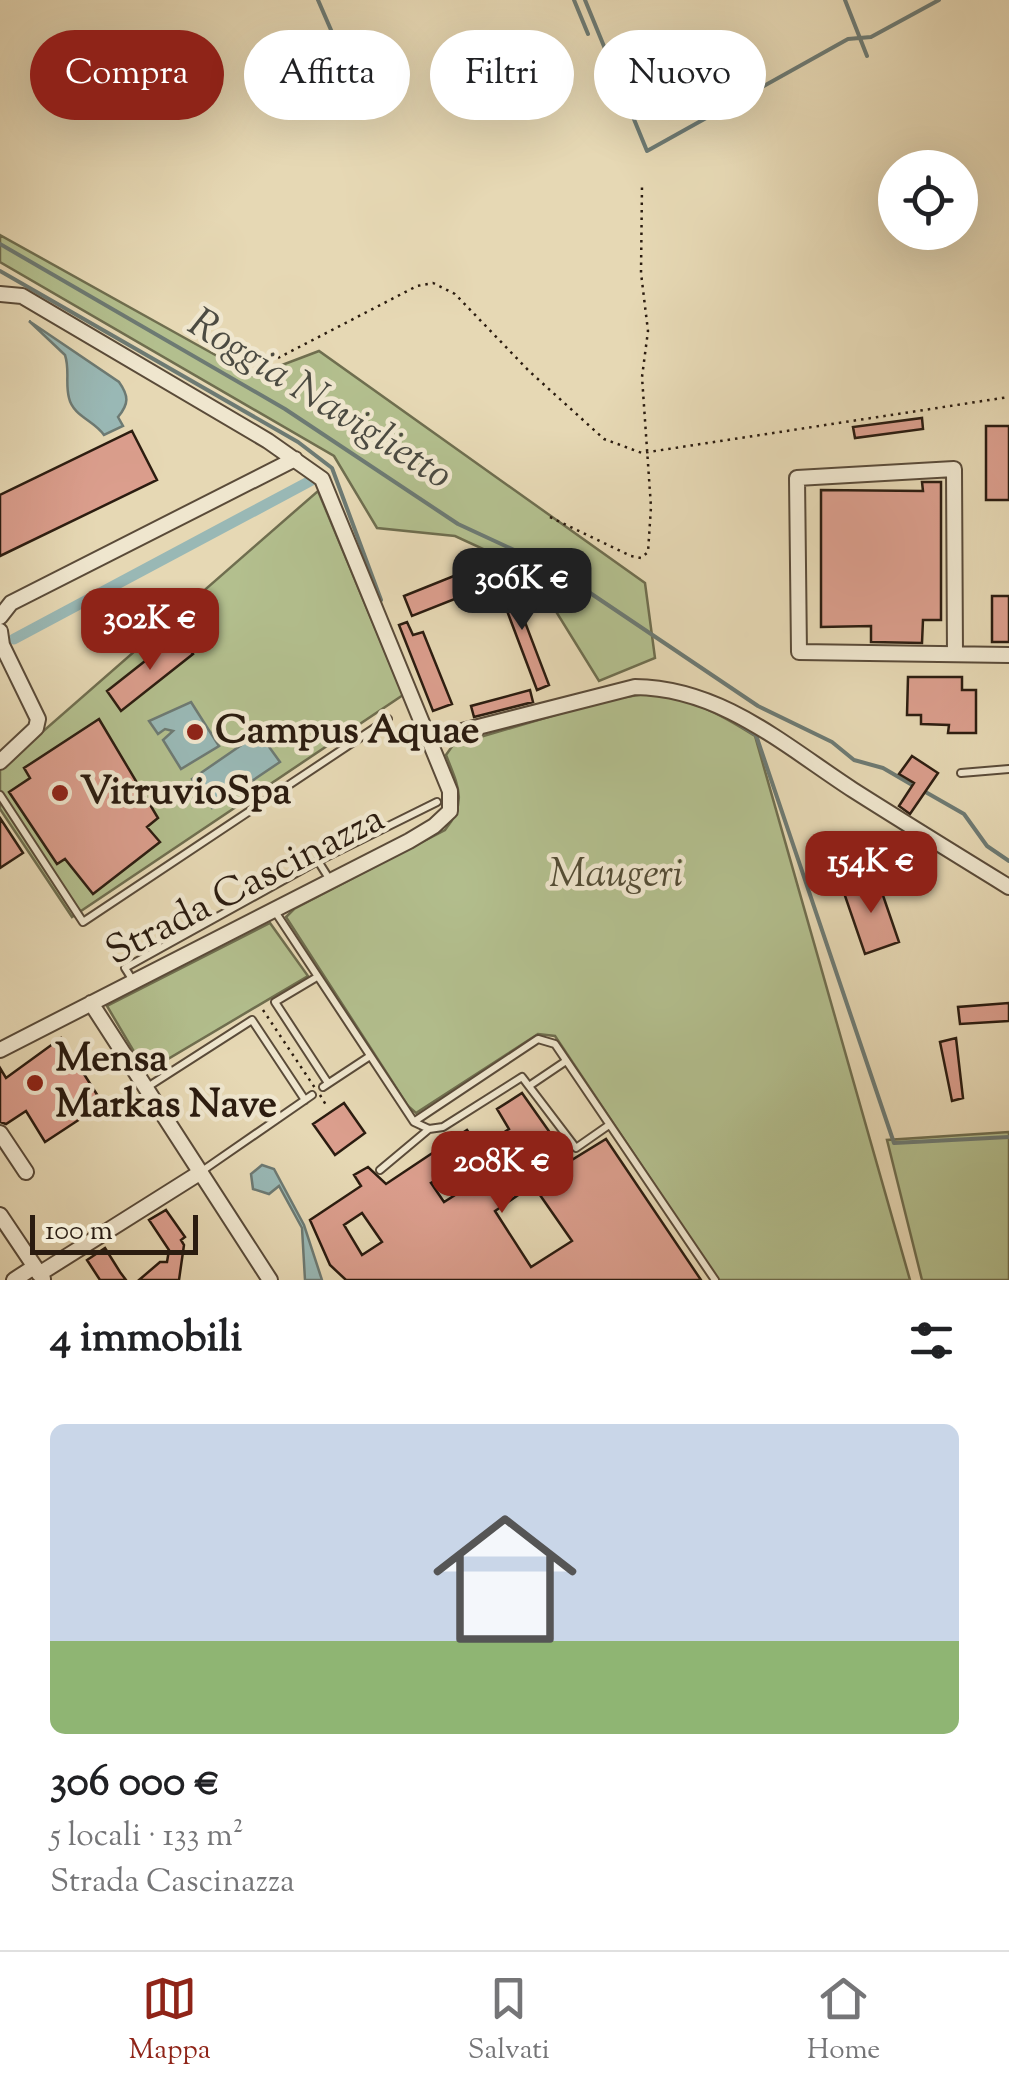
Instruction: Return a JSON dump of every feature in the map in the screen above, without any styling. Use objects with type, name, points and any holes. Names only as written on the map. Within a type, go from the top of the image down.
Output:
[{"type":"street","name":"Strada Cascinazza","points":[[0,294],[22,296],[295,459],[322,479],[450,791],[450,811],[409,841],[0,1050]]},
{"type":"street","points":[[0,616],[10,603],[295,459]]},
{"type":"street","points":[[955,654],[954,470],[797,478],[799,652],[1009,655]]},
{"type":"street","points":[[0,631],[2,644],[38,719],[36,728],[0,762]]},
{"type":"street","points":[[427,740],[635,686],[693,694],[746,718],[1009,887]]},
{"type":"street","points":[[91,1003],[270,1280]]},
{"type":"street","points":[[0,1133],[26,1172]]},
{"type":"street","points":[[14,1280],[39,1274],[201,1172]]},
{"type":"street","points":[[0,1215],[39,1274]]},
{"type":"lane","points":[[0,795],[83,922],[388,719]]},
{"type":"lane","points":[[961,773],[1009,769]]},
{"type":"lane","points":[[132,980],[126,968],[318,861],[437,802]]},
{"type":"lane","points":[[398,824],[409,841]]},
{"type":"lane","points":[[318,861],[330,880]]},
{"type":"lane","points":[[273,908],[414,1122],[429,1129]]},
{"type":"lane","points":[[217,918],[226,932]]},
{"type":"lane","points":[[317,977],[274,1002],[325,1085],[370,1056]]},
{"type":"lane","points":[[146,1088],[252,1020],[309,1098],[201,1172]]},
{"type":"lane","points":[[414,1122],[538,1039],[554,1044],[716,1280]]},
{"type":"lane","points":[[529,1086],[566,1061]]},
{"type":"lane","points":[[380,1170],[429,1129],[443,1127],[522,1077],[576,1148],[609,1125]]},
{"type":"path","points":[[550,517],[642,558],[648,552],[648,451],[642,393],[648,332],[642,273],[642,184]]},
{"type":"path","points":[[278,358],[418,286],[434,283],[455,294],[529,371],[604,438],[624,449],[648,451],[1009,396]]},
{"type":"path","points":[[263,1010],[326,1105]]},
{"type":"green space","points":[[0,235],[253,376],[319,351],[645,583],[655,658],[599,681],[531,571],[455,536],[377,528],[334,456],[0,262]]},
{"type":"green space","name":"Campus Aquae","points":[[318,491],[403,695],[72,917],[0,809],[0,769]]},
{"type":"green space","name":"Maugeri","points":[[645,694],[703,708],[755,736],[910,1280],[718,1280],[555,1036],[538,1034],[416,1113],[286,917],[294,909],[445,830],[459,802],[446,755],[453,745],[606,700]]},
{"type":"green space","points":[[270,923],[308,976],[146,1072],[107,1006]]},
{"type":"green space","points":[[1009,1132],[1009,1280],[922,1280],[887,1140]]},
{"type":"water","points":[[29,321],[119,382],[126,400],[118,417],[123,426],[104,435],[75,409],[68,392],[65,355]]},
{"type":"water","points":[[191,702],[219,746],[181,769],[163,740],[173,731],[165,729],[158,734],[149,721]]},
{"type":"water","points":[[259,733],[280,762],[212,808],[192,779]]},
{"type":"water","points":[[262,1165],[274,1169],[304,1225],[322,1280],[305,1280],[302,1228],[279,1186],[269,1194],[253,1189],[251,1174]]},
{"type":"building","points":[[922,418],[923,429],[855,438],[853,427]]},
{"type":"building","points":[[986,426],[1009,426],[1009,500],[986,500]]},
{"type":"building","points":[[132,431],[157,480],[0,556],[0,495]]},
{"type":"building","points":[[922,482],[941,482],[941,620],[923,620],[922,643],[871,642],[871,626],[821,627],[821,490],[923,491]]},
{"type":"building","points":[[481,565],[490,585],[412,616],[404,596]]},
{"type":"building","points":[[507,575],[549,685],[537,690],[495,579]]},
{"type":"building","points":[[992,596],[1009,596],[1009,642],[992,642]]},
{"type":"building","points":[[407,622],[413,635],[423,632],[452,704],[433,711],[399,625]]},
{"type":"building","points":[[178,635],[193,654],[121,711],[107,691]]},
{"type":"building","points":[[908,677],[962,677],[962,690],[976,690],[976,733],[948,733],[949,725],[921,724],[921,715],[907,715]]},
{"type":"building","points":[[530,690],[533,702],[474,717],[471,706]]},
{"type":"building","points":[[99,719],[158,818],[147,827],[160,842],[93,894],[65,859],[57,864],[9,792],[30,778],[24,768]]},
{"type":"building","points":[[912,756],[938,773],[910,814],[899,806],[914,783],[899,774]]},
{"type":"building","points":[[0,818],[23,853],[0,868]]},
{"type":"building","points":[[877,878],[899,942],[865,954],[843,890]]},
{"type":"building","points":[[1009,1003],[1009,1021],[960,1024],[958,1007]]},
{"type":"building","points":[[61,1038],[103,1104],[45,1142],[26,1111],[6,1124],[0,1122],[0,1068],[6,1078]]},
{"type":"building","points":[[956,1038],[963,1098],[952,1101],[940,1042]]},
{"type":"building","points":[[522,1093],[570,1161],[606,1139],[701,1280],[346,1280],[330,1265],[310,1220],[361,1186],[354,1175],[368,1167],[386,1184],[467,1130],[480,1148],[509,1129],[497,1109]],"holes":[[[450,1172],[463,1190],[444,1202],[431,1183]],[[533,1185],[572,1241],[531,1267],[495,1211]],[[362,1213],[382,1242],[362,1255],[344,1225]]]},
{"type":"building","points":[[344,1103],[365,1133],[335,1155],[313,1124]]},
{"type":"building","points":[[166,1210],[185,1237],[181,1240],[184,1245],[179,1280],[139,1280],[160,1262],[167,1262],[169,1250],[149,1220]]},
{"type":"building","points":[[105,1248],[126,1280],[100,1280],[87,1260]]},
{"type":"waterway","points":[[318,0],[331,30]]},
{"type":"waterway","points":[[574,0],[588,34]]},
{"type":"waterway","points":[[585,0],[647,151],[848,39],[871,37],[939,0]]},
{"type":"waterway","points":[[845,0],[867,56]]},
{"type":"waterway","name":"Roggia Naviglietto","points":[[0,244],[285,409],[458,524],[553,568],[758,706],[832,742],[854,760],[883,768],[914,786]]},
{"type":"waterway","points":[[0,271],[298,442],[332,468],[381,600]]},
{"type":"waterway","points":[[14,639],[312,480]]},
{"type":"waterway","points":[[739,724],[756,735],[894,1143],[1009,1137]]},
{"type":"waterway","name":"Roggia Naviglietto","points":[[922,790],[964,814],[987,846],[1009,861]]},
{"type":"place","name":"Campus Aquae","points":[[195,732]]},
{"type":"place","name":"VitruvioSpa","points":[[60,793]]},
{"type":"place","name":"Mensa Markas Nave","points":[[35,1083]]}]
